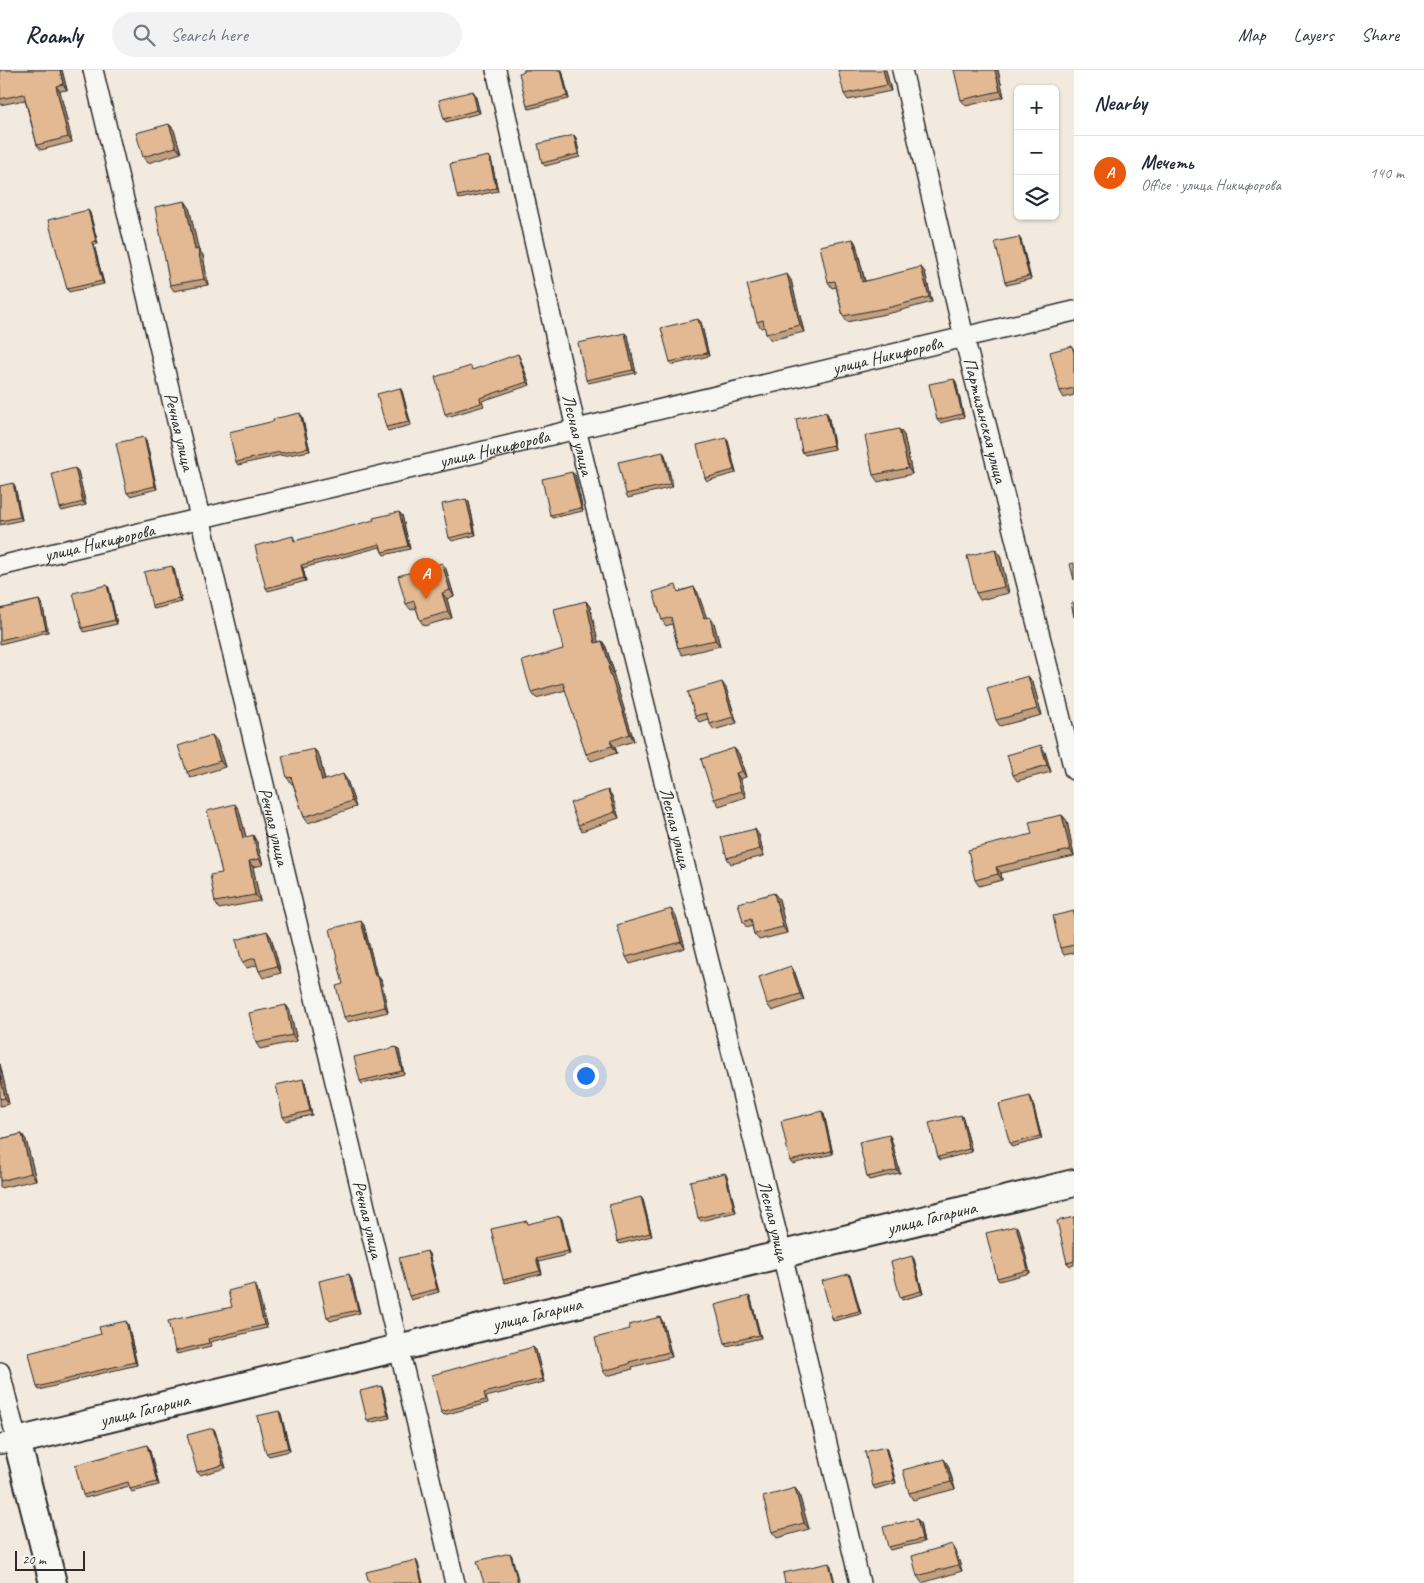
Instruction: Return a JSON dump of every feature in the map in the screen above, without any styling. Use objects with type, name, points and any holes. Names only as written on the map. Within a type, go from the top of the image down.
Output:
[{"type":"main road","name":"улица Гагарина","points":[[8,1442],[1074,1183]]},
{"type":"main road","points":[[8,1442],[54,1583]]},
{"type":"street","name":"Речная улица","points":[[93,70],[455,1583]]},
{"type":"street","name":"Лесная улица","points":[[496,70],[576,429],[782,1254],[860,1583]]},
{"type":"street","name":"Партизанская улица","points":[[902,70],[964,337],[1074,770]]},
{"type":"street","name":"улица Никифорова","points":[[0,566],[1074,310]]},
{"type":"street","points":[[0,1372],[8,1442]]},
{"type":"building","points":[[0,70],[60,70],[63,84],[56,86],[68,137],[37,145],[24,94],[0,99]]},
{"type":"building","points":[[524,70],[561,70],[567,96],[527,106],[519,73],[524,72]]},
{"type":"building","points":[[838,70],[883,70],[887,85],[844,94]]},
{"type":"building","points":[[954,70],[995,70],[1000,91],[961,100]]},
{"type":"building","points":[[473,91],[477,110],[444,119],[439,100]]},
{"type":"building","points":[[169,124],[176,147],[143,157],[136,133]]},
{"type":"building","points":[[574,135],[578,154],[542,163],[538,144]]},
{"type":"building","points":[[489,156],[496,188],[457,196],[450,164]]},
{"type":"building","points":[[185,201],[195,250],[198,249],[204,279],[170,285],[155,207]]},
{"type":"building","points":[[88,210],[96,241],[92,242],[102,281],[67,289],[48,220]]},
{"type":"building","points":[[1019,237],[1029,276],[1005,282],[995,242]]},
{"type":"building","points":[[853,239],[862,282],[921,267],[929,297],[891,307],[843,316],[835,281],[828,282],[820,246]]},
{"type":"building","points":[[787,274],[800,325],[766,334],[763,320],[757,322],[747,285]]},
{"type":"building","points":[[698,319],[707,353],[670,362],[661,328]]},
{"type":"building","points":[[625,333],[633,370],[586,380],[578,343]]},
{"type":"building","points":[[1072,346],[1074,353],[1074,388],[1060,391],[1050,352]]},
{"type":"building","points":[[518,354],[527,382],[480,398],[481,403],[445,414],[435,377],[471,366],[472,370]]},
{"type":"building","points":[[954,379],[962,414],[937,420],[929,384]]},
{"type":"building","points":[[400,388],[409,422],[386,427],[377,394]]},
{"type":"building","points":[[826,412],[833,445],[802,452],[796,419]]},
{"type":"building","points":[[300,413],[308,448],[236,462],[229,432]]},
{"type":"building","points":[[899,429],[908,468],[873,475],[865,436]]},
{"type":"building","points":[[144,437],[155,486],[127,493],[116,443]]},
{"type":"building","points":[[726,438],[734,470],[705,478],[697,445]]},
{"type":"building","points":[[663,452],[670,484],[626,494],[618,462]]},
{"type":"building","points":[[75,468],[83,502],[60,508],[52,474]]},
{"type":"building","points":[[572,472],[581,508],[550,515],[542,479]]},
{"type":"building","points":[[13,483],[20,517],[0,521],[0,486]]},
{"type":"building","points":[[466,499],[474,532],[449,538],[442,504]]},
{"type":"building","points":[[399,512],[408,546],[382,552],[380,544],[301,565],[304,578],[266,588],[255,546],[293,536],[294,541]]},
{"type":"building","points":[[995,549],[1004,587],[976,593],[967,556]]},
{"type":"building","points":[[442,563],[450,590],[442,593],[448,612],[420,620],[414,601],[406,604],[398,576]]},
{"type":"building","points":[[1074,563],[1074,580],[1070,564]]},
{"type":"building","points":[[172,566],[179,599],[152,606],[144,572]]},
{"type":"building","points":[[107,585],[115,620],[82,628],[73,593]]},
{"type":"building","points":[[676,585],[678,592],[694,587],[704,618],[710,617],[715,640],[678,648],[671,617],[662,620],[653,592]]},
{"type":"building","points":[[39,600],[46,629],[0,640],[0,609]]},
{"type":"building","points":[[586,601],[595,643],[602,641],[610,666],[608,667],[630,734],[610,741],[612,746],[586,754],[563,683],[531,692],[522,661],[563,649],[554,609]]},
{"type":"building","points":[[1071,603],[1074,603],[1074,617]]},
{"type":"building","points":[[1028,676],[1037,709],[996,720],[987,688]]},
{"type":"building","points":[[722,682],[733,717],[710,724],[706,713],[695,716],[688,692]]},
{"type":"building","points":[[212,735],[220,761],[187,772],[178,746]]},
{"type":"building","points":[[1041,745],[1047,765],[1013,775],[1007,755]]},
{"type":"building","points":[[734,748],[742,771],[736,773],[741,791],[714,799],[701,759]]},
{"type":"building","points":[[314,749],[322,781],[343,774],[352,801],[304,817],[291,777],[287,778],[282,756]]},
{"type":"building","points":[[608,790],[615,812],[578,825],[570,803]]},
{"type":"building","points":[[235,804],[243,838],[253,835],[259,859],[249,861],[255,895],[215,902],[210,875],[222,873],[207,811]]},
{"type":"building","points":[[1062,815],[1070,850],[996,867],[998,874],[975,880],[968,850],[1032,834],[1029,822]]},
{"type":"building","points":[[755,829],[760,849],[727,858],[721,837]]},
{"type":"building","points":[[774,893],[783,927],[754,934],[751,919],[743,922],[738,903]]},
{"type":"building","points":[[671,909],[681,942],[626,957],[617,925]]},
{"type":"building","points":[[1074,911],[1074,945],[1060,948],[1053,916]]},
{"type":"building","points":[[361,921],[375,976],[378,976],[385,1007],[344,1017],[336,986],[343,984],[330,929]]},
{"type":"building","points":[[267,931],[277,966],[259,971],[255,958],[242,962],[236,940]]},
{"type":"building","points":[[791,966],[800,994],[767,1004],[759,977]]},
{"type":"building","points":[[286,1005],[292,1035],[256,1043],[249,1013]]},
{"type":"building","points":[[396,1047],[402,1071],[360,1081],[354,1057]]},
{"type":"building","points":[[0,1075],[5,1098],[0,1099]]},
{"type":"building","points":[[303,1079],[310,1111],[283,1117],[276,1085]]},
{"type":"building","points":[[1030,1096],[1040,1136],[1010,1144],[999,1104]]},
{"type":"building","points":[[822,1111],[831,1151],[790,1161],[781,1121]]},
{"type":"building","points":[[961,1115],[969,1149],[938,1157],[929,1123]]},
{"type":"building","points":[[22,1134],[31,1173],[0,1181],[0,1139]]},
{"type":"building","points":[[889,1135],[897,1170],[867,1177],[859,1142]]},
{"type":"building","points":[[725,1173],[734,1209],[698,1218],[690,1181]]},
{"type":"building","points":[[641,1197],[650,1233],[617,1241],[609,1205]]},
{"type":"building","points":[[560,1216],[568,1251],[536,1259],[540,1271],[503,1280],[491,1229],[527,1221],[528,1224]]},
{"type":"building","points":[[1074,1217],[1074,1261],[1067,1263],[1057,1221]]},
{"type":"building","points":[[1016,1226],[1028,1270],[997,1278],[986,1233]]},
{"type":"building","points":[[427,1251],[437,1289],[409,1296],[399,1258]]},
{"type":"building","points":[[912,1256],[921,1291],[900,1297],[891,1262]]},
{"type":"building","points":[[349,1274],[358,1310],[327,1317],[319,1281]]},
{"type":"building","points":[[849,1274],[859,1311],[832,1318],[822,1281]]},
{"type":"building","points":[[254,1284],[264,1325],[208,1339],[209,1343],[175,1351],[168,1321],[232,1307],[228,1291]]},
{"type":"building","points":[[749,1296],[759,1335],[725,1343],[715,1305]]},
{"type":"building","points":[[660,1317],[669,1352],[603,1371],[595,1338],[630,1329],[629,1325]]},
{"type":"building","points":[[126,1321],[135,1362],[37,1387],[29,1353],[101,1334],[99,1327]]},
{"type":"building","points":[[533,1347],[542,1379],[484,1393],[486,1400],[441,1412],[432,1375]]},
{"type":"building","points":[[381,1386],[388,1415],[367,1420],[360,1391]]},
{"type":"building","points":[[279,1411],[288,1448],[266,1453],[257,1416]]},
{"type":"building","points":[[213,1428],[223,1465],[197,1472],[187,1435]]},
{"type":"building","points":[[147,1445],[157,1482],[130,1489],[128,1482],[83,1495],[75,1465]]},
{"type":"building","points":[[885,1447],[894,1480],[873,1486],[865,1452]]},
{"type":"building","points":[[944,1459],[951,1482],[909,1493],[903,1470]]},
{"type":"building","points":[[795,1488],[804,1523],[772,1532],[763,1497]]},
{"type":"building","points":[[917,1519],[922,1539],[888,1547],[883,1527]]},
{"type":"building","points":[[952,1544],[958,1565],[917,1576],[912,1556]]},
{"type":"building","points":[[510,1553],[518,1583],[484,1583],[477,1561]]},
{"type":"building","points":[[416,1560],[422,1583],[369,1583],[366,1572]]},
{"type":"building","points":[[829,1563],[834,1583],[785,1583],[783,1573]]},
{"type":"place","name":"Мечеть","points":[[426,599]]}]
